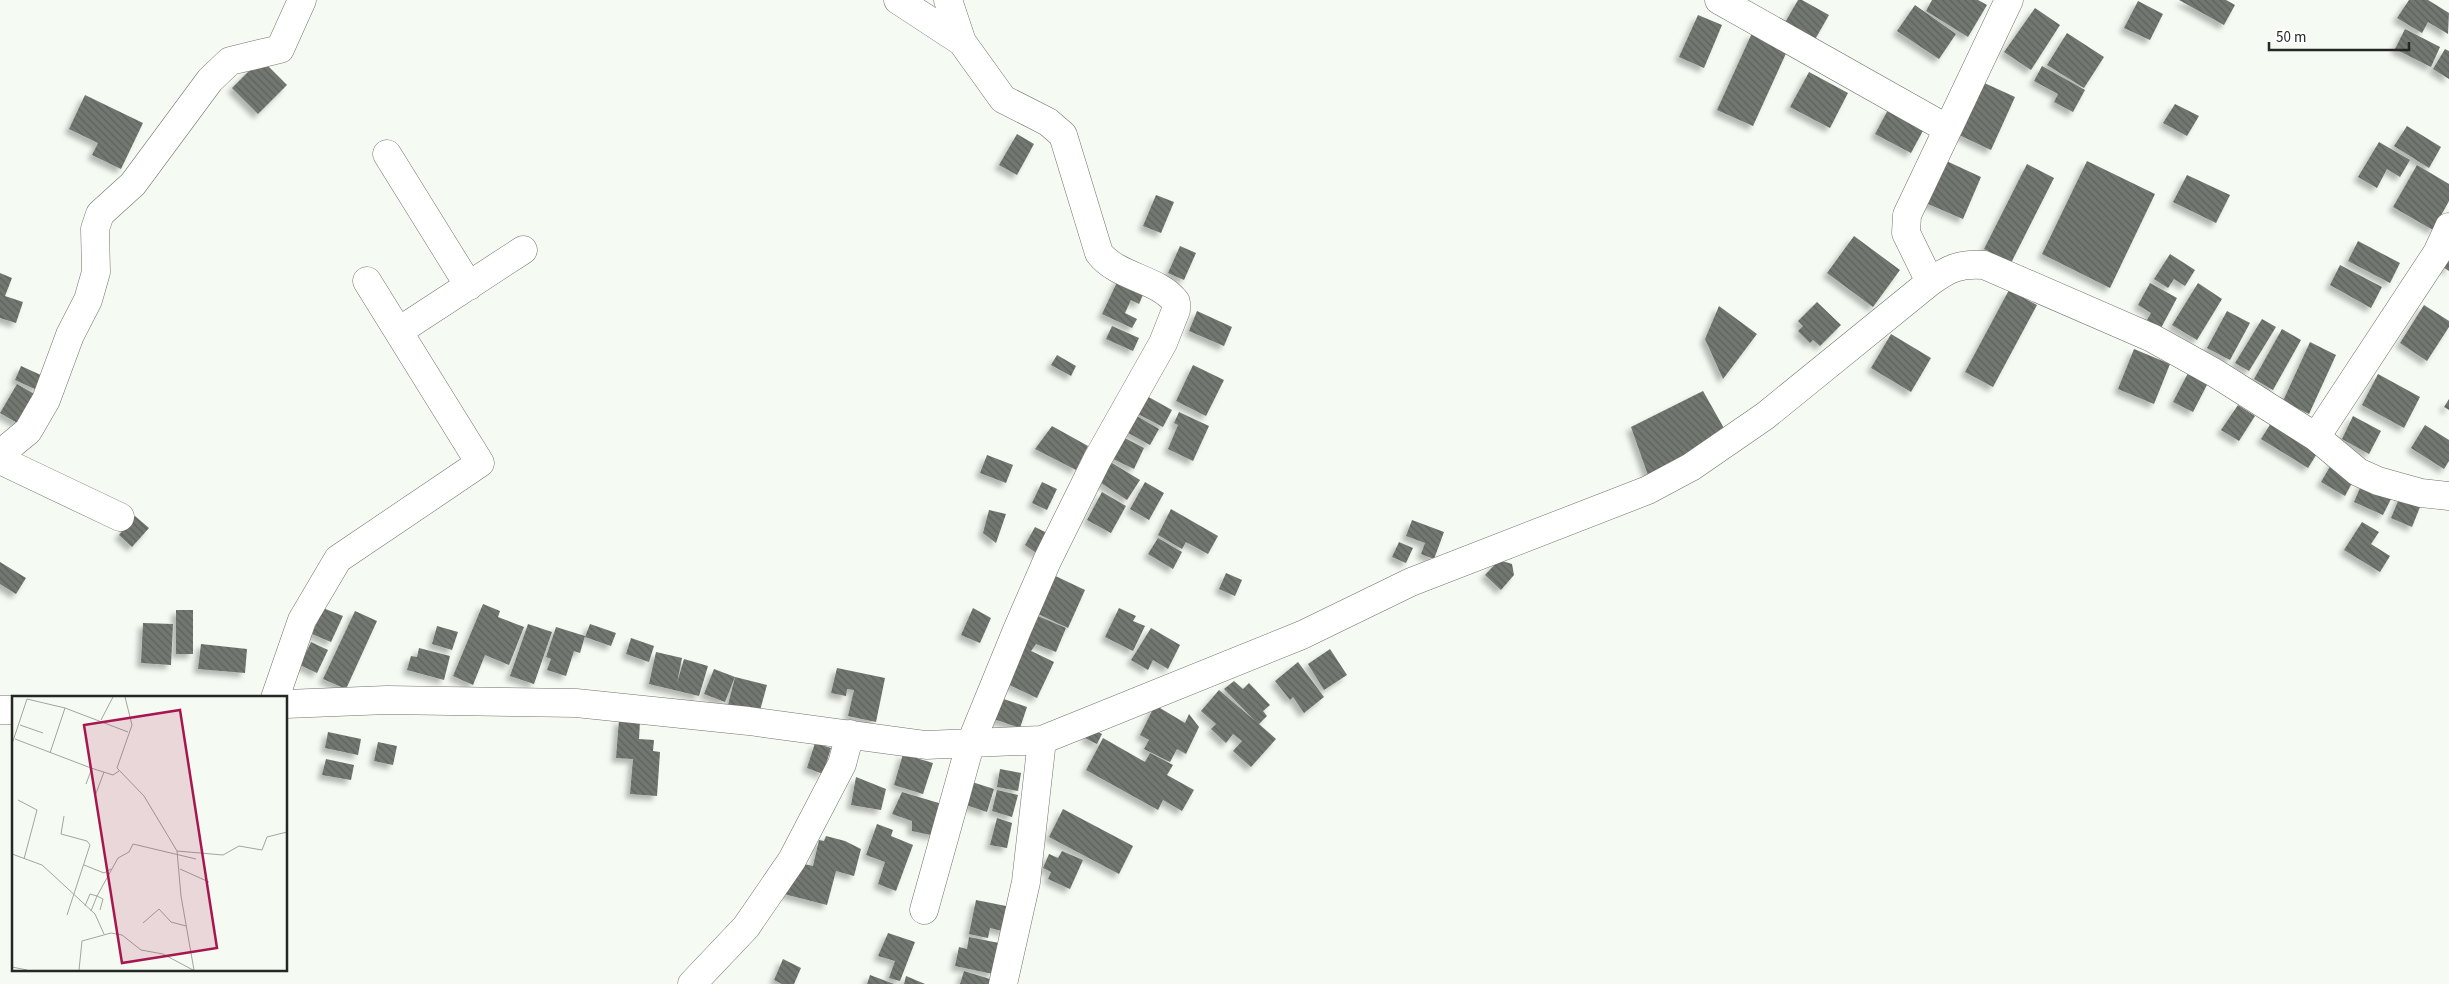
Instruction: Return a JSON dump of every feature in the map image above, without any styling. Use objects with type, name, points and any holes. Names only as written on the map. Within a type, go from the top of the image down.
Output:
[{"type":"street","points":[[0,454],[28,431],[46,400],[70,335],[88,300],[96,272],[95,229],[100,214],[133,184],[205,87],[230,61],[280,49],[302,0]]},
{"type":"street","points":[[898,0],[962,42]]},
{"type":"street","points":[[924,910],[970,744],[1046,561],[1097,460],[1163,343],[1176,310],[1176,302],[1167,293],[1104,259],[1099,253],[1063,134],[1048,122],[1003,99],[962,42],[948,0]]},
{"type":"street","points":[[1719,0],[1946,128]]},
{"type":"street","points":[[1930,282],[1906,233],[1906,215],[1946,128],[1999,4]]},
{"type":"street","points":[[387,154],[468,286]]},
{"type":"street","points":[[2316,437],[2436,253],[2449,227]]},
{"type":"street","points":[[399,331],[523,250]]},
{"type":"street","points":[[288,704],[387,700],[576,703],[656,710],[926,745],[1042,740],[1302,635],[1411,582],[1648,490],[1691,468],[1765,416],[1930,282],[1945,271],[1967,264],[1984,265],[2017,278],[2152,338],[2215,372],[2316,437],[2358,472],[2378,481],[2420,493],[2449,496]]},
{"type":"street","points":[[276,696],[302,620],[338,559],[480,463],[367,281]]},
{"type":"street","points":[[0,460],[120,517]]},
{"type":"street","points":[[692,984],[746,927],[792,860],[842,764],[850,734]]},
{"type":"street","points":[[1003,984],[1026,882],[1042,740]]},
{"type":"building","points":[[1798,0],[1802,0],[1829,15],[1813,43],[1783,26]]},
{"type":"building","points":[[1932,0],[1978,0],[1987,5],[1968,37],[1926,11]]},
{"type":"building","points":[[2179,0],[2226,0],[2235,5],[2224,25]]},
{"type":"building","points":[[2409,0],[2428,0],[2449,13],[2448,34],[2428,22],[2422,33],[2397,18]]},
{"type":"building","points":[[2138,1],[2163,14],[2150,40],[2124,28]]},
{"type":"building","points":[[1915,5],[1956,34],[1939,59],[1897,31]]},
{"type":"building","points":[[2035,8],[2060,25],[2031,70],[2004,52]]},
{"type":"building","points":[[1698,15],[1722,25],[1704,68],[1679,57]]},
{"type":"building","points":[[2405,29],[2440,47],[2431,67],[2395,49]]},
{"type":"building","points":[[1752,33],[1788,49],[1753,126],[1717,110]]},
{"type":"building","points":[[2067,33],[2104,57],[2084,88],[2047,65]]},
{"type":"building","points":[[2445,49],[2449,51],[2449,79],[2433,69]]},
{"type":"building","points":[[261,59],[287,85],[258,114],[232,88]]},
{"type":"building","points":[[2042,66],[2085,90],[2073,112],[2054,102],[2058,94],[2034,81]]},
{"type":"building","points":[[1809,72],[1848,93],[1830,128],[1790,107]]},
{"type":"building","points":[[1980,81],[2015,97],[1991,150],[1957,134]]},
{"type":"building","points":[[85,95],[143,123],[121,169],[92,155],[98,143],[69,129]]},
{"type":"building","points":[[2175,104],[2199,116],[2187,136],[2163,123]]},
{"type":"building","points":[[1889,108],[1925,127],[1911,153],[1875,134]]},
{"type":"building","points":[[2407,126],[2441,147],[2429,168],[2394,146]]},
{"type":"building","points":[[1017,134],[1034,144],[1017,175],[999,165]]},
{"type":"building","points":[[2379,142],[2410,160],[2400,177],[2387,169],[2377,188],[2358,177]]},
{"type":"building","points":[[1940,158],[1981,177],[1963,219],[1921,201]]},
{"type":"building","points":[[2087,161],[2155,194],[2110,288],[2042,254]]},
{"type":"building","points":[[2027,164],[2054,178],[2011,263],[1984,249]]},
{"type":"building","points":[[2417,165],[2449,184],[2449,201],[2433,230],[2393,207]]},
{"type":"building","points":[[2187,175],[2230,195],[2216,223],[2173,202]]},
{"type":"building","points":[[1156,195],[1174,202],[1161,233],[1143,226]]},
{"type":"building","points":[[1854,236],[1900,270],[1873,307],[1827,273]]},
{"type":"building","points":[[2358,241],[2400,263],[2390,283],[2348,261]]},
{"type":"building","points":[[1180,246],[1196,253],[1184,280],[1168,273]]},
{"type":"building","points":[[2170,254],[2195,270],[2185,286],[2174,279],[2168,288],[2154,279]]},
{"type":"building","points":[[2449,256],[2449,271],[2441,266]]},
{"type":"building","points":[[2340,265],[2382,287],[2371,308],[2330,285]]},
{"type":"building","points":[[0,273],[12,278],[5,296],[23,302],[16,323],[0,318]]},
{"type":"building","points":[[1119,278],[1145,290],[1139,304],[1131,300],[1125,313],[1137,319],[1132,328],[1102,314]]},
{"type":"building","points":[[2150,283],[2177,298],[2161,328],[2147,320],[2151,313],[2138,305]]},
{"type":"building","points":[[2198,283],[2222,299],[2197,340],[2172,325]]},
{"type":"building","points":[[2009,290],[2037,305],[1993,387],[1965,372]]},
{"type":"building","points":[[1817,302],[1841,325],[1820,346],[1813,340],[1810,343],[1798,331],[1803,326],[1798,321]]},
{"type":"building","points":[[2424,305],[2449,321],[2449,327],[2427,361],[2400,343]]},
{"type":"building","points":[[1719,306],[1757,334],[1723,379],[1705,339]]},
{"type":"building","points":[[1197,311],[1232,327],[1224,346],[1189,331]]},
{"type":"building","points":[[2227,311],[2250,323],[2230,360],[2207,348]]},
{"type":"building","points":[[2262,319],[2276,327],[2249,371],[2235,363]]},
{"type":"building","points":[[1112,326],[1139,338],[1133,351],[1106,339]]},
{"type":"building","points":[[2282,329],[2301,340],[2273,390],[2254,379]]},
{"type":"building","points":[[1891,334],[1931,358],[1911,392],[1871,368]]},
{"type":"building","points":[[2310,342],[2336,355],[2309,414],[2283,401]]},
{"type":"building","points":[[2134,349],[2170,364],[2154,404],[2118,389]]},
{"type":"building","points":[[1057,355],[1076,366],[1071,376],[1051,365]]},
{"type":"building","points":[[1193,365],[1224,380],[1206,416],[1176,401]]},
{"type":"building","points":[[21,366],[43,376],[37,390],[15,380]]},
{"type":"building","points":[[2188,373],[2208,383],[2193,412],[2173,402]]},
{"type":"building","points":[[2378,374],[2420,397],[2404,428],[2362,405]]},
{"type":"building","points":[[17,384],[36,395],[19,424],[0,413]]},
{"type":"building","points":[[1703,391],[1725,430],[1650,481],[1631,427]]},
{"type":"building","points":[[1145,395],[1172,410],[1163,427],[1136,413]]},
{"type":"building","points":[[2449,399],[2449,410],[2444,407]]},
{"type":"building","points":[[2238,405],[2255,416],[2239,441],[2221,430]]},
{"type":"building","points":[[1130,412],[1159,429],[1150,445],[1121,429]]},
{"type":"building","points":[[1179,412],[1209,426],[1193,461],[1168,449],[1178,425],[1174,423]]},
{"type":"building","points":[[2353,416],[2381,431],[2369,454],[2342,439]]},
{"type":"building","points":[[2271,423],[2318,452],[2308,468],[2261,439]]},
{"type":"building","points":[[2425,425],[2449,440],[2449,461],[2444,469],[2411,448]]},
{"type":"building","points":[[1052,426],[1088,446],[1076,470],[1035,449]]},
{"type":"building","points":[[1119,435],[1144,448],[1134,469],[1109,457]]},
{"type":"building","points":[[987,455],[1013,465],[1006,483],[980,473]]},
{"type":"building","points":[[2335,458],[2358,472],[2345,496],[2321,482]]},
{"type":"building","points":[[1107,460],[1140,480],[1127,500],[1095,479]]},
{"type":"building","points":[[2363,481],[2393,495],[2383,515],[2354,502]]},
{"type":"building","points":[[1042,482],[1057,489],[1047,510],[1032,503]]},
{"type":"building","points":[[1145,482],[1164,493],[1149,520],[1130,509]]},
{"type":"building","points":[[1102,492],[1126,506],[1111,533],[1087,520]]},
{"type":"building","points":[[2401,494],[2422,502],[2412,527],[2391,518]]},
{"type":"building","points":[[1171,509],[1218,536],[1208,554],[1186,542],[1182,549],[1158,535]]},
{"type":"building","points":[[989,510],[1006,514],[996,543],[983,533]]},
{"type":"building","points":[[135,516],[149,528],[132,547],[119,535]]},
{"type":"building","points":[[1412,520],[1444,532],[1434,559],[1421,554],[1425,543],[1406,536]]},
{"type":"building","points":[[2362,522],[2379,532],[2371,544],[2390,556],[2380,572],[2344,550]]},
{"type":"building","points":[[1035,527],[1049,534],[1039,555],[1025,545]]},
{"type":"building","points":[[1158,538],[1182,552],[1173,569],[1148,554]]},
{"type":"building","points":[[1399,542],[1413,548],[1406,563],[1392,557]]},
{"type":"building","points":[[1499,560],[1512,564],[1514,575],[1501,590],[1485,575]]},
{"type":"building","points":[[0,562],[26,578],[16,594],[0,584]]},
{"type":"building","points":[[1049,573],[1085,590],[1068,628],[1032,611]]},
{"type":"building","points":[[1226,573],[1242,580],[1235,596],[1219,589]]},
{"type":"building","points":[[483,604],[500,611],[498,617],[524,627],[509,665],[485,655],[473,685],[453,676]]},
{"type":"building","points":[[323,608],[343,616],[331,642],[312,634]]},
{"type":"building","points":[[973,608],[991,618],[980,643],[961,635]]},
{"type":"building","points":[[1119,608],[1136,616],[1133,621],[1145,626],[1133,651],[1105,637]]},
{"type":"building","points":[[176,610],[193,610],[193,654],[176,654]]},
{"type":"building","points":[[355,611],[377,621],[346,689],[323,679]]},
{"type":"building","points":[[1033,614],[1066,628],[1056,652],[1036,644],[1031,651],[1054,662],[1037,698],[1001,681]]},
{"type":"building","points":[[143,623],[173,624],[171,665],[141,663]]},
{"type":"building","points":[[528,624],[552,632],[534,684],[510,676]]},
{"type":"building","points":[[590,624],[616,633],[611,646],[585,637]]},
{"type":"building","points":[[437,626],[458,632],[452,650],[432,644]]},
{"type":"building","points":[[556,627],[585,636],[580,653],[574,651],[566,676],[547,670],[551,659],[546,657]]},
{"type":"building","points":[[1151,628],[1180,645],[1168,669],[1153,660],[1148,670],[1131,660]]},
{"type":"building","points":[[631,638],[654,646],[649,662],[626,654]]},
{"type":"building","points":[[311,642],[328,650],[317,673],[300,665]]},
{"type":"building","points":[[201,644],[247,649],[245,673],[198,669]]},
{"type":"building","points":[[419,648],[450,656],[444,680],[407,670],[411,656],[417,657]]},
{"type":"building","points":[[1330,649],[1347,675],[1324,690],[1308,664]]},
{"type":"building","points":[[656,652],[682,658],[677,683],[684,659],[708,666],[699,696],[649,684]]},
{"type":"building","points":[[1298,662],[1324,697],[1304,713],[1293,697],[1290,700],[1275,681]]},
{"type":"building","points":[[837,668],[885,678],[876,722],[848,716],[854,690],[847,689],[846,696],[831,693]]},
{"type":"building","points":[[714,669],[735,677],[725,702],[704,694]]},
{"type":"building","points":[[735,677],[767,685],[759,714],[728,705]]},
{"type":"building","points":[[1234,681],[1243,689],[1249,683],[1270,705],[1263,711],[1267,716],[1259,724],[1276,739],[1251,767],[1233,751],[1242,741],[1233,734],[1226,743],[1211,729],[1216,724],[1201,711],[1219,690],[1255,721],[1224,689]]},
{"type":"building","points":[[995,696],[1027,707],[1020,728],[988,717]]},
{"type":"building","points":[[1155,705],[1185,723],[1189,714],[1199,727],[1186,754],[1177,749],[1170,762],[1144,749],[1149,740],[1140,735]]},
{"type":"building","points":[[619,720],[640,722],[639,739],[654,740],[653,751],[660,752],[657,796],[630,794],[633,759],[616,758]]},
{"type":"building","points":[[1090,728],[1102,734],[1097,744],[1085,738]]},
{"type":"building","points":[[328,732],[361,739],[358,755],[325,748]]},
{"type":"building","points":[[1103,738],[1145,762],[1150,753],[1173,765],[1167,775],[1194,790],[1182,811],[1163,800],[1158,810],[1086,770]]},
{"type":"building","points":[[378,742],[397,746],[393,765],[374,761]]},
{"type":"building","points":[[815,743],[831,748],[823,774],[807,768]]},
{"type":"building","points":[[903,754],[933,763],[923,794],[894,785]]},
{"type":"building","points":[[326,759],[354,765],[351,780],[322,775]]},
{"type":"building","points":[[1000,769],[1021,773],[1018,791],[997,787]]},
{"type":"building","points":[[856,777],[886,789],[881,810],[851,805]]},
{"type":"building","points":[[972,782],[994,789],[987,812],[966,805]]},
{"type":"building","points":[[997,790],[1018,795],[1012,817],[992,811]]},
{"type":"building","points":[[902,792],[942,804],[935,836],[912,831],[912,821],[892,814]]},
{"type":"building","points":[[1063,809],[1133,846],[1119,874],[1049,837]]},
{"type":"building","points":[[997,818],[1012,823],[1007,848],[990,845]]},
{"type":"building","points":[[877,824],[893,830],[891,836],[913,845],[896,891],[878,884],[885,862],[866,855]]},
{"type":"building","points":[[826,836],[845,841],[861,849],[854,876],[836,871],[827,905],[784,894],[800,863],[813,866],[819,840],[824,841]]},
{"type":"building","points":[[1062,851],[1083,860],[1070,889],[1048,879],[1051,872],[1043,868],[1049,854],[1058,858]]},
{"type":"building","points":[[976,900],[1011,907],[1006,932],[990,928],[988,938],[969,934]]},
{"type":"building","points":[[888,933],[915,942],[900,981],[889,978],[895,961],[878,956]]},
{"type":"building","points":[[969,937],[999,943],[993,974],[955,966],[959,947],[967,949]]},
{"type":"building","points":[[783,959],[801,968],[794,984],[782,984],[774,980]]},
{"type":"building","points":[[964,971],[993,980],[992,984],[960,984]]},
{"type":"building","points":[[870,975],[894,984],[867,984]]},
{"type":"building","points":[[906,976],[925,984],[904,984]]}]
